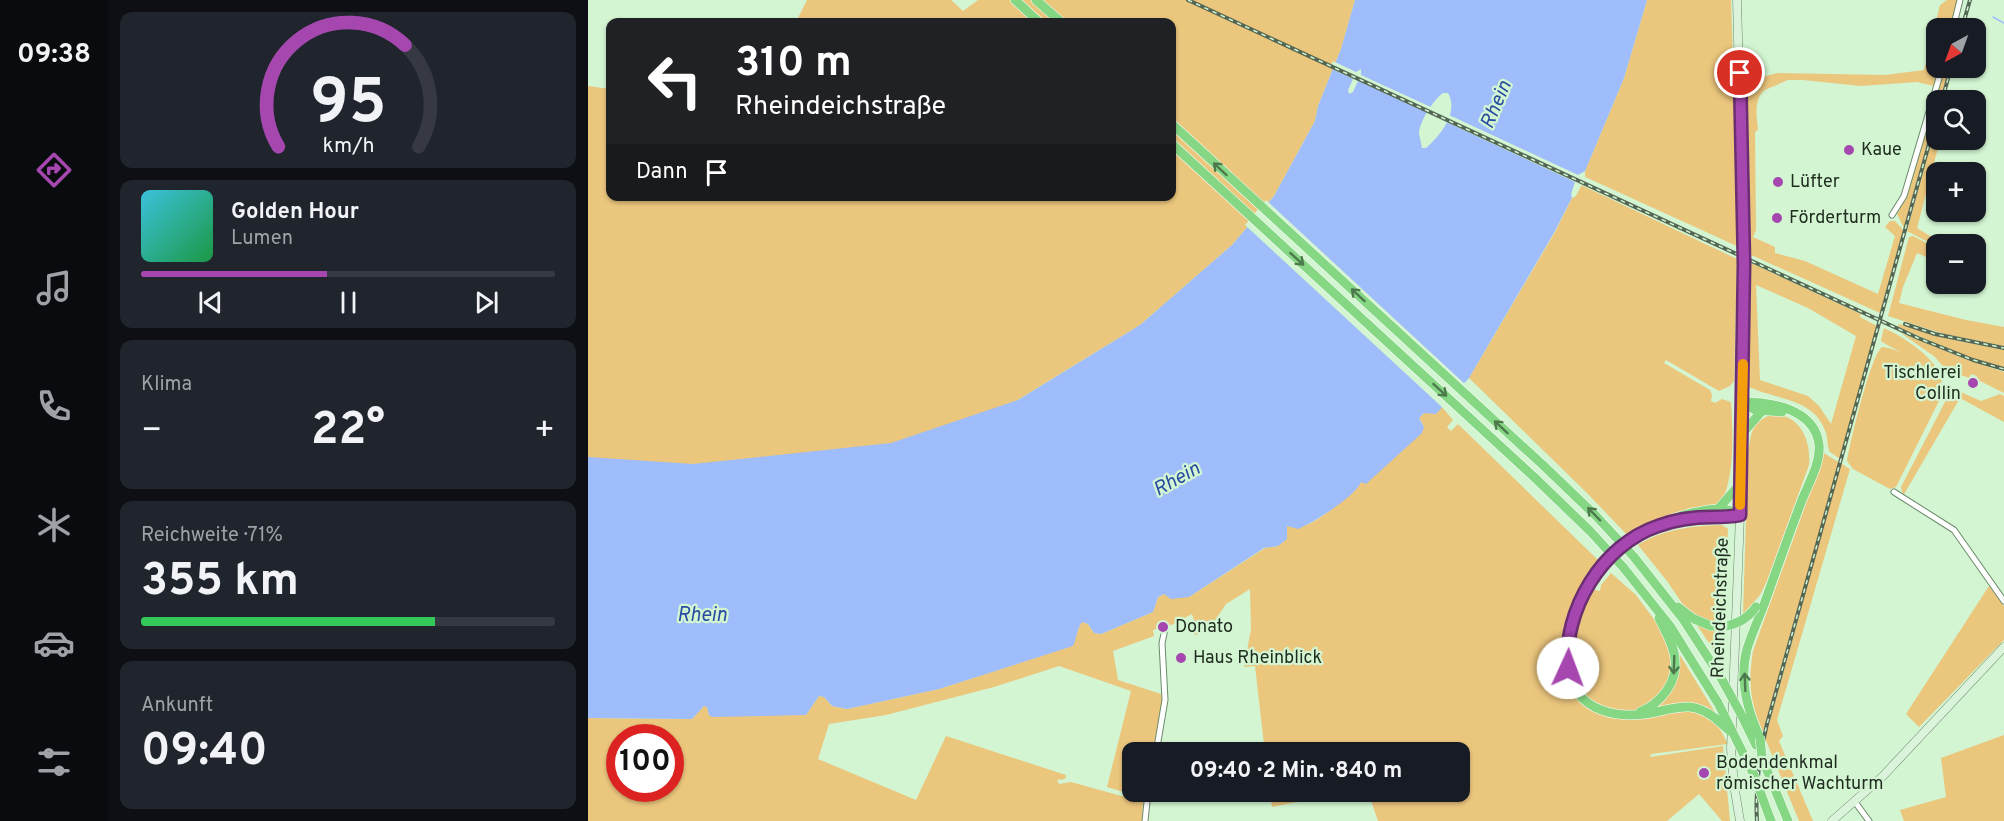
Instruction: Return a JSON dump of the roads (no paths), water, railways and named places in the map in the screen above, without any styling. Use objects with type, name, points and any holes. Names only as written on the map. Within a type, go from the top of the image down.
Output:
[{"type":"highway","points":[[1015,0],[1035,18]]},
{"type":"highway","points":[[1036,0],[1056,18]]},
{"type":"highway","points":[[1176,128],[1596,516],[1634,557],[1667,598],[1720,676],[1758,741]]},
{"type":"highway","points":[[1176,148],[1527,470],[1590,531],[1623,567],[1670,626],[1718,703],[1736,737],[1771,821]]},
{"type":"highway","points":[[1742,402],[1755,410],[1782,412],[1803,424],[1813,445],[1812,475]]},
{"type":"highway","points":[[1742,402],[1757,402],[1792,410],[1807,421],[1819,445],[1818,459],[1769,587],[1745,659],[1746,699],[1762,758],[1788,821]]},
{"type":"highway","points":[[1741,435],[1762,411]]},
{"type":"highway","points":[[1719,508],[1740,484]]},
{"type":"highway","points":[[1736,737],[1715,718],[1700,709],[1691,707],[1618,715],[1602,711],[1582,697],[1570,676],[1568,660],[1573,620],[1580,602],[1602,567],[1624,545],[1682,515],[1719,508],[1731,510],[1740,515]]},
{"type":"highway","points":[[1660,525],[1693,518],[1740,515]]},
{"type":"highway","points":[[1667,598],[1694,619],[1711,626],[1728,626],[1739,622],[1756,607],[1769,587]]},
{"type":"highway","points":[[1634,714],[1661,698],[1671,684],[1676,659],[1644,592]]},
{"type":"main road","name":"Rheindeichstraße","points":[[1737,0],[1744,264],[1740,515],[1731,749],[1740,821]]},
{"type":"main road","points":[[1832,821],[1883,776],[2004,647]]},
{"type":"street","points":[[1956,18],[1960,0]]},
{"type":"street","points":[[1892,215],[1904,196],[1939,78]]},
{"type":"street","points":[[1894,492],[1954,530],[2004,601]]},
{"type":"street","points":[[1158,742],[1165,700],[1162,643],[1165,629]]},
{"type":"street","points":[[1144,821],[1147,802]]},
{"type":"street","points":[[1855,802],[1869,821]]},
{"type":"water","name":"Rhein","points":[[1355,0],[1647,0],[1624,78],[1583,176],[1555,231],[1469,378],[1436,414],[1424,413],[1419,418],[1424,427],[1422,433],[1366,484],[1361,482],[1343,501],[1305,526],[1298,529],[1287,526],[1287,539],[1278,546],[1264,548],[1189,597],[1171,599],[1164,594],[1158,597],[1153,612],[1101,634],[1094,633],[1088,624],[1082,622],[1073,646],[939,689],[847,709],[832,706],[824,697],[819,696],[806,715],[712,717],[707,707],[704,706],[692,719],[588,718],[588,457],[693,464],[891,443],[1018,400],[1140,325],[1232,245],[1274,196],[1315,121],[1318,106],[1341,49]],"holes":[[[1448,93],[1451,108],[1447,123],[1432,143],[1422,148],[1419,134],[1424,117],[1439,96]]]},
{"type":"waterway","points":[[1993,17],[2004,23]]},
{"type":"railway","points":[[1188,0],[1918,338],[1973,360],[2004,369]]},
{"type":"railway","points":[[1965,18],[1970,0]]},
{"type":"railway","points":[[1945,90],[1948,78]]},
{"type":"railway","points":[[1757,821],[1758,772],[1767,724],[1927,150]]},
{"type":"railway","points":[[1905,324],[1935,334],[2004,348]]},
{"type":"place","name":"Kaue","points":[[1849,150]]},
{"type":"place","name":"Lüfter","points":[[1778,182]]},
{"type":"place","name":"Förderturm","points":[[1777,218]]},
{"type":"place","name":"Tischlerei Collin","points":[[1973,383]]},
{"type":"place","name":"Donato","points":[[1163,627]]},
{"type":"place","name":"Haus Rheinblick","points":[[1181,658]]},
{"type":"place","name":"Bodendenkmal römischer Wachturm","points":[[1704,773]]}]
